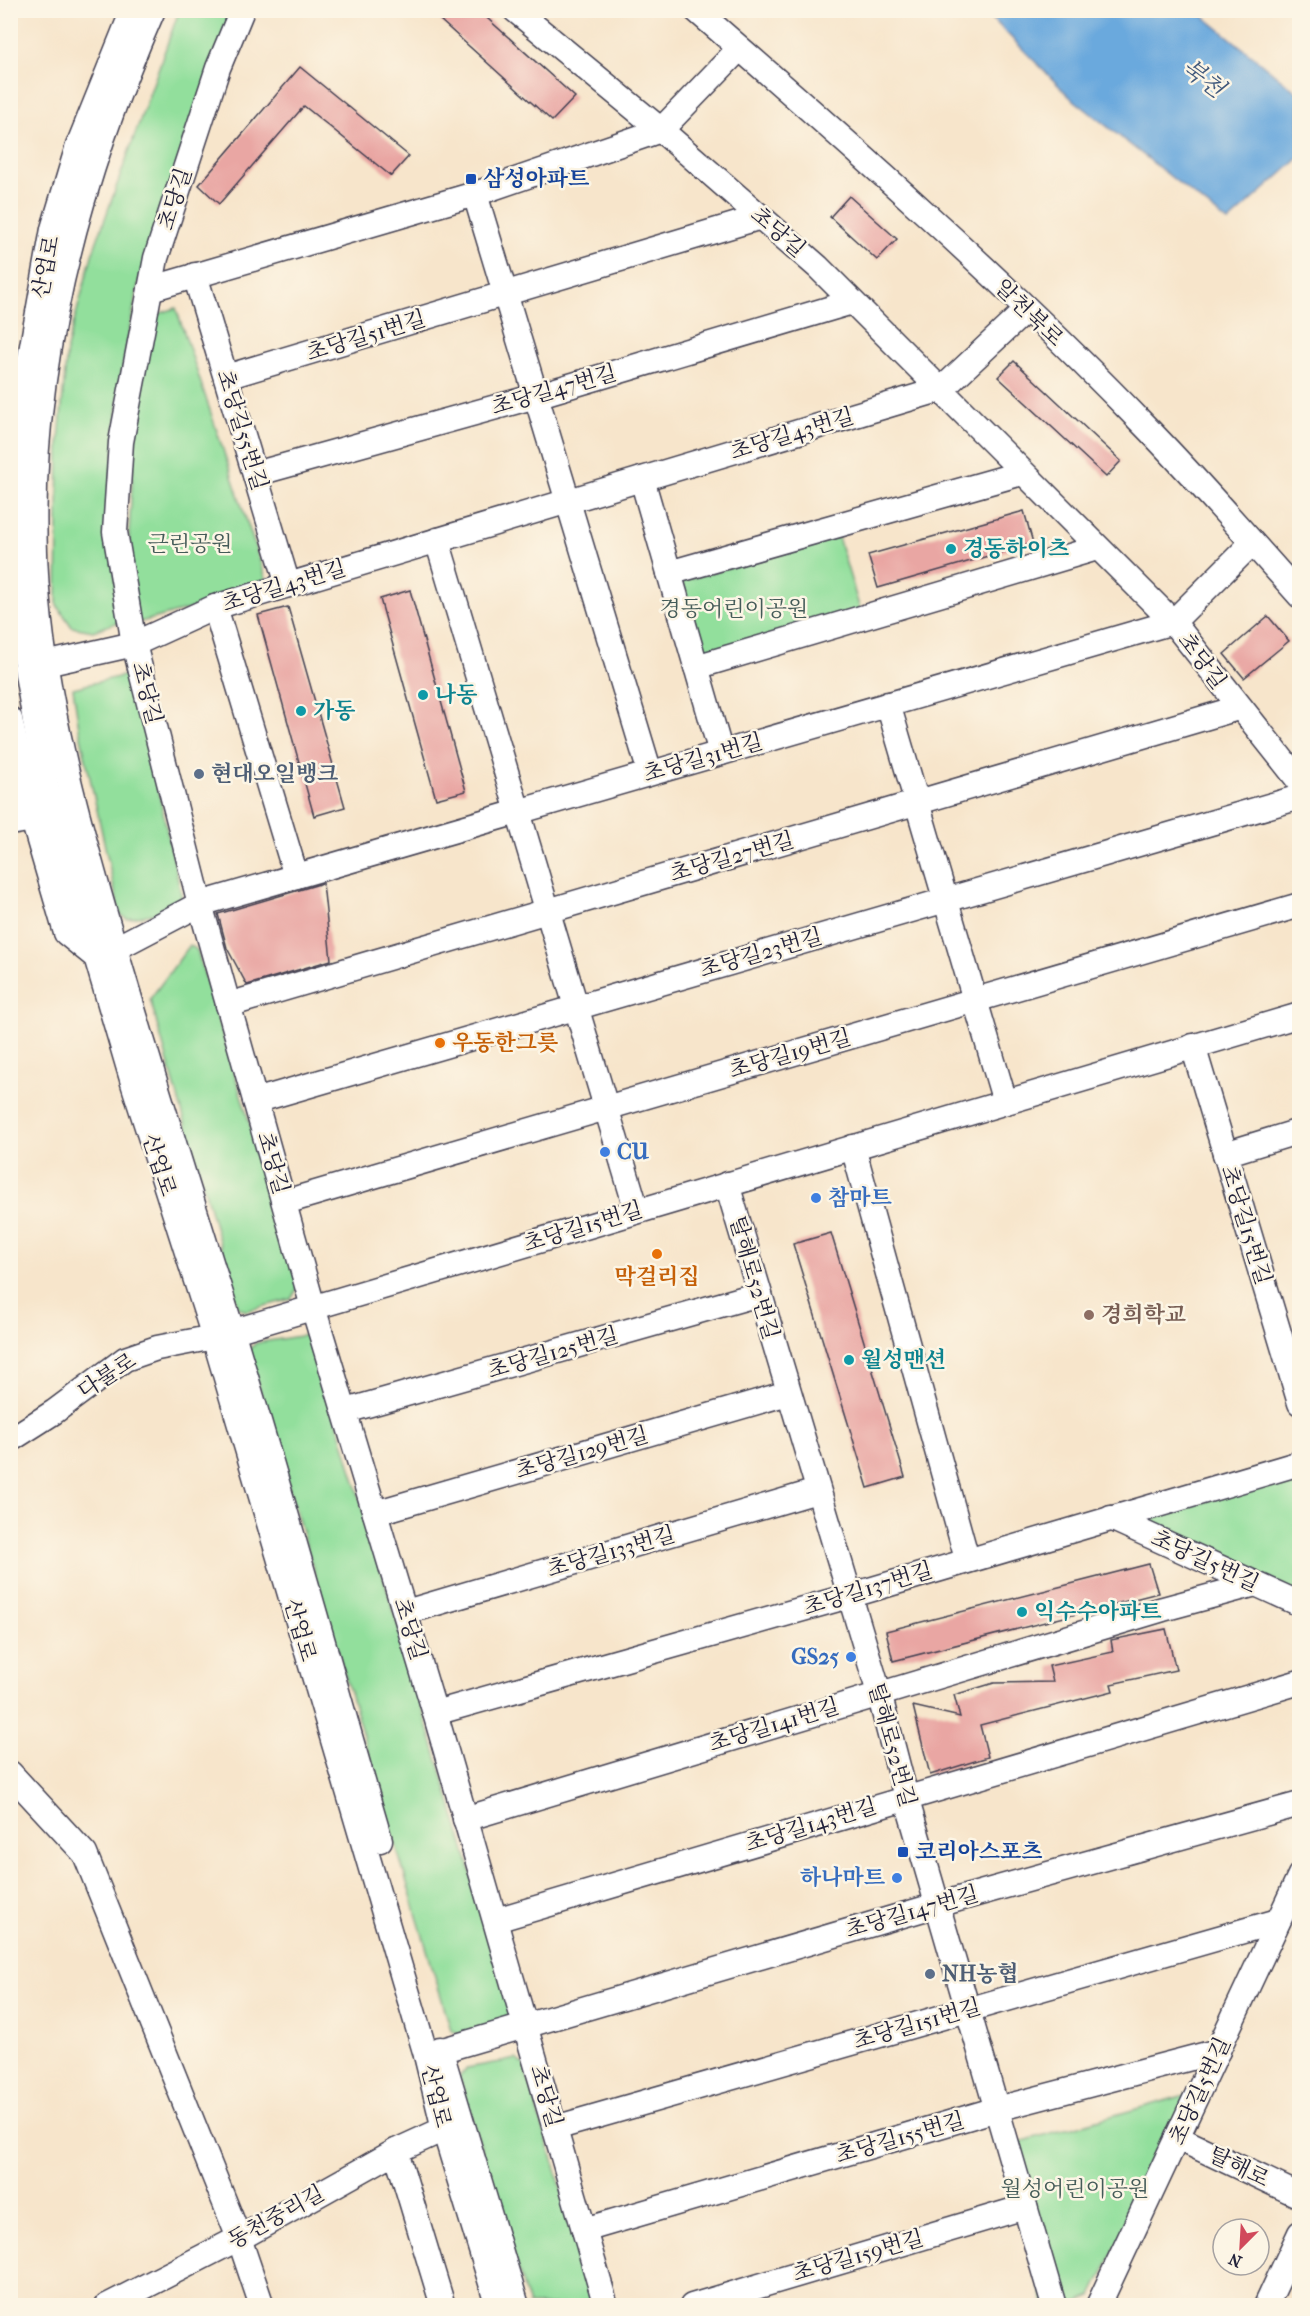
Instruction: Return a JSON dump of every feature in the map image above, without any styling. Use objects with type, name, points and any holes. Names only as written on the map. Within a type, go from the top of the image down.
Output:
[{"type":"street","name":"산업로","points":[[134,10],[78,146],[53,229],[25,385],[19,510],[18,597],[46,786],[106,953],[223,1334],[433,2053],[517,2306]]},
{"type":"street","name":"산업로","points":[[27,666],[38,599],[35,506],[44,375],[75,222],[101,139],[153,10]]},
{"type":"street","name":"초당길","points":[[242,10],[214,79],[156,258],[121,442],[115,532],[134,644],[200,904],[313,1307],[406,1612],[606,2306]]},
{"type":"street","name":"초당길","points":[[515,10],[661,129],[818,267],[1173,622],[1299,782]]},
{"type":"street","name":"알천북로","points":[[696,10],[816,115],[1026,309],[1144,424],[1299,596]]},
{"type":"street","points":[[150,289],[476,194],[661,129],[739,49]]},
{"type":"street","points":[[476,194],[650,773]]},
{"type":"street","name":"초당길51번길","points":[[226,378],[761,218]]},
{"type":"street","name":"초당길55번길","points":[[195,275],[288,585]]},
{"type":"street","name":"초당길47번길","points":[[255,474],[536,396],[852,302]]},
{"type":"street","points":[[942,390],[1026,309]]},
{"type":"street","points":[[10,375],[31,345]]},
{"type":"street","name":"초당길43번길","points":[[27,666],[134,644],[215,607],[942,390]]},
{"type":"street","points":[[669,573],[1022,473]]},
{"type":"street","points":[[642,479],[721,753]]},
{"type":"street","points":[[437,540],[637,1211]]},
{"type":"street","points":[[1173,622],[1252,543]]},
{"type":"street","points":[[696,667],[1097,548]]},
{"type":"street","points":[[215,607],[296,876]]},
{"type":"street","name":"초당길31번길","points":[[106,953],[200,904],[1173,622]]},
{"type":"street","points":[[888,704],[1005,1102]]},
{"type":"street","name":"초당길27번길","points":[[228,1005],[1239,708]]},
{"type":"street","points":[[10,719],[22,818],[66,933],[106,953]]},
{"type":"street","name":"초당길23번길","points":[[255,1101],[1299,797]]},
{"type":"street","name":"초당길19번길","points":[[285,1202],[1299,905]]},
{"type":"street","name":"초당길15번길","points":[[223,1334],[1299,1015]]},
{"type":"street","name":"초당길15번길","points":[[1193,1046],[1225,1154],[1293,1360],[1299,1403]]},
{"type":"street","points":[[1225,1154],[1299,1131]]},
{"type":"street","points":[[853,1147],[967,1559]]},
{"type":"street","name":"탈해로52번길","points":[[727,1184],[879,1693],[906,1797],[1054,2306]]},
{"type":"street","name":"초당길125번길","points":[[346,1411],[759,1294]]},
{"type":"street","name":"다불로","points":[[10,1440],[54,1412],[125,1359],[157,1348],[223,1334]]},
{"type":"street","name":"초당길129번길","points":[[375,1513],[788,1393]]},
{"type":"street","name":"초당길137번길","points":[[435,1713],[849,1596],[967,1559],[1299,1463]]},
{"type":"street","name":"초당길133번길","points":[[406,1612],[817,1491]]},
{"type":"street","name":"초당길5번길","points":[[1111,1518],[1299,1604]]},
{"type":"street","name":"초당길141번길","points":[[465,1819],[879,1693],[1163,1609],[1256,1584]]},
{"type":"street","name":"초당길143번길","points":[[496,1920],[1299,1682]]},
{"type":"street","points":[[10,1773],[85,1854],[239,2238],[262,2306]]},
{"type":"street","name":"초당길147번길","points":[[433,2053],[937,1905],[1299,1804]]},
{"type":"street","name":"초당길5번길","points":[[1098,2306],[1299,1875]]},
{"type":"street","name":"초당길151번길","points":[[555,2128],[1278,1921]]},
{"type":"street","name":"초당길155번길","points":[[584,2230],[997,2109],[1218,2051]]},
{"type":"street","name":"산업로","points":[[433,2053],[444,2129],[498,2306]]},
{"type":"street","name":"동천중리길","points":[[107,2306],[239,2238],[396,2151],[444,2129]]},
{"type":"street","name":"탈해로","points":[[1178,2138],[1299,2196]]},
{"type":"street","points":[[396,2151],[443,2306]]},
{"type":"street","name":"초당길159번길","points":[[692,2306],[1025,2207]]},
{"type":"street","points":[[1266,2306],[1299,2233]]},
{"type":"green space","points":[[179,11],[240,11],[139,281],[120,381],[109,508],[119,622],[93,631],[72,627],[57,605],[59,441],[67,348],[92,255]]},
{"type":"green space","name":"근린공원","points":[[176,308],[269,588],[133,624],[129,533],[135,436],[152,316]]},
{"type":"green space","name":"경동어린이공원","points":[[838,537],[862,616],[704,661],[682,581]]},
{"type":"green space","points":[[126,675],[134,681],[182,898],[173,910],[127,919],[120,915],[79,728],[73,688]]},
{"type":"green space","points":[[190,945],[197,950],[299,1286],[291,1299],[246,1311],[238,1307],[150,999]]},
{"type":"green space","points":[[306,1335],[313,1340],[512,2010],[504,2022],[459,2034],[451,2030],[248,1351],[256,1343]]},
{"type":"green space","points":[[1299,1471],[1299,1598],[1140,1522]]},
{"type":"green space","points":[[517,2059],[524,2065],[597,2305],[529,2305],[459,2076],[467,2068]]},
{"type":"green space","name":"월성어린이공원","points":[[1189,2094],[1092,2296],[1070,2305],[1045,2305],[1002,2147]]},
{"type":"water","name":"북천","points":[[985,11],[1197,11],[1299,94],[1299,158],[1228,222],[1070,97]]},
{"type":"building","points":[[429,10],[478,10],[575,97],[552,121]]},
{"type":"building","points":[[300,67],[409,156],[391,176],[304,106],[219,204],[199,185]]},
{"type":"building","points":[[849,196],[897,239],[877,260],[830,217]]},
{"type":"building","points":[[1014,361],[1121,461],[1106,477],[998,377]]},
{"type":"building","name":"경동하이츠","points":[[1024,511],[1033,543],[878,588],[868,555]]},
{"type":"building","name":"나동","points":[[410,590],[466,791],[436,799],[380,599]]},
{"type":"building","name":"가동","points":[[288,607],[345,807],[314,816],[258,615]]},
{"type":"building","points":[[1268,616],[1289,641],[1244,678],[1224,654]]},
{"type":"building","points":[[323,883],[331,960],[247,985],[227,948],[218,914]]},
{"type":"building","name":"월성맨션","points":[[831,1233],[905,1477],[868,1488],[793,1244]]},
{"type":"building","name":"익수수아파트","points":[[1149,1564],[1158,1593],[893,1661],[886,1631]]},
{"type":"building","points":[[1166,1629],[1176,1670],[1111,1684],[1113,1691],[980,1725],[988,1757],[930,1775],[913,1706],[960,1717],[954,1695],[994,1683],[1053,1682],[1049,1666],[1113,1652],[1111,1640]]},
{"type":"place","name":"삼성아파트","points":[[471,179]]},
{"type":"place","name":"경동하이츠","points":[[951,549]]},
{"type":"place","name":"나동","points":[[423,695]]},
{"type":"place","name":"가동","points":[[301,711]]},
{"type":"place","name":"현대오일뱅크","points":[[199,774]]},
{"type":"place","name":"우동한그릇","points":[[440,1043]]},
{"type":"place","name":"CU","points":[[605,1152]]},
{"type":"place","name":"참마트","points":[[816,1198]]},
{"type":"place","name":"막걸리집","points":[[657,1254]]},
{"type":"place","name":"경희학교","points":[[1089,1315]]},
{"type":"place","name":"월성맨션","points":[[849,1360]]},
{"type":"place","name":"익수수아파트","points":[[1022,1612]]},
{"type":"place","name":"GS25","points":[[851,1657]]},
{"type":"place","name":"코리아스포츠","points":[[903,1852]]},
{"type":"place","name":"하나마트","points":[[897,1878]]},
{"type":"place","name":"NH농협","points":[[930,1974]]}]
